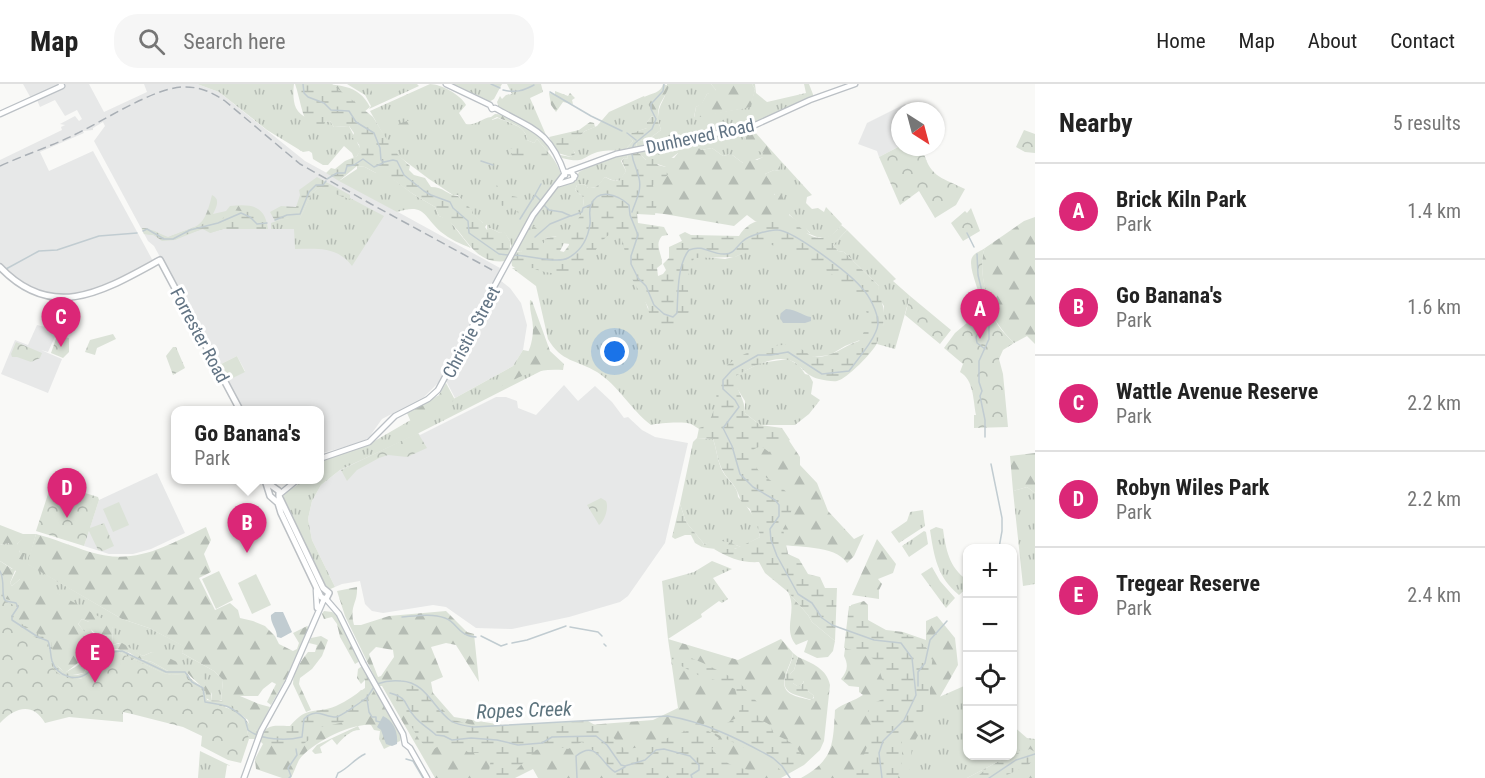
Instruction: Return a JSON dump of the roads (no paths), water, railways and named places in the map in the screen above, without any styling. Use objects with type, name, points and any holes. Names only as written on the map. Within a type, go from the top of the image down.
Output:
[{"type":"main road","points":[[446,84],[530,125],[542,134],[567,173],[573,174],[572,179]]},
{"type":"main road","name":"Dunheved Road","points":[[567,173],[627,151],[753,126],[855,84]]},
{"type":"main road","points":[[0,114],[61,85]]},
{"type":"main road","points":[[567,173],[566,180],[572,179],[580,169]]},
{"type":"main road","name":"Christie Street","points":[[324,457],[369,442],[395,416],[436,393],[444,383],[528,225],[540,205],[567,173]]},
{"type":"main road","name":"Christie Street","points":[[558,185],[572,179]]},
{"type":"main road","points":[[0,267],[14,280],[32,290],[65,299],[101,291],[160,263]]},
{"type":"main road","points":[[0,272],[31,294],[49,299],[77,300],[109,292],[160,263]]},
{"type":"main road","name":"Forrester Road","points":[[160,263],[235,406]]},
{"type":"main road","name":"Forrester Road","points":[[160,263],[207,348],[236,406]]},
{"type":"main road","points":[[197,336],[207,348],[209,358]]},
{"type":"main road","points":[[244,778],[261,731],[288,682],[323,599],[276,493],[270,484]]},
{"type":"main road","points":[[276,493],[292,484]]},
{"type":"main road","points":[[276,493],[303,560],[323,599],[338,612],[428,778]]},
{"type":"main road","points":[[293,550],[303,560]]},
{"type":"main road","points":[[312,578],[317,595],[340,612],[364,662]]},
{"type":"waterway","points":[[303,84],[304,93],[308,97],[324,103],[331,110],[349,111],[356,122],[374,133],[380,148],[381,160],[384,162],[397,161],[404,175],[424,191],[450,202],[453,208],[468,221],[469,233],[499,254],[508,255]]},
{"type":"waterway","points":[[491,84],[500,88]]},
{"type":"waterway","points":[[632,149],[634,144],[652,129],[656,119],[651,104],[663,91],[664,84]]},
{"type":"waterway","points":[[503,90],[519,91],[534,85]]},
{"type":"waterway","points":[[550,92],[622,131]]},
{"type":"waterway","points":[[627,133],[636,140]]},
{"type":"waterway","points":[[632,154],[640,187],[632,212]]},
{"type":"waterway","points":[[327,179],[337,173],[345,173],[347,166],[354,165],[363,159],[374,167],[383,163]]},
{"type":"waterway","points":[[481,161],[493,165]]},
{"type":"waterway","points":[[275,220],[287,215],[300,214],[309,192],[316,185],[323,185],[326,181]]},
{"type":"waterway","points":[[541,184],[535,195],[541,201]]},
{"type":"waterway","points":[[513,255],[549,260],[563,260],[573,255],[588,234],[590,208],[594,199],[608,194],[629,205],[630,215],[638,235],[631,256],[631,264],[638,278],[646,286],[654,305],[664,314],[673,317],[677,313],[680,272],[689,250],[699,248],[728,254],[749,237],[774,230],[796,237],[821,254],[855,281],[867,294],[876,314],[877,329],[849,371],[822,374],[788,352],[758,355],[732,370],[723,380],[723,389],[739,407],[723,428],[732,446],[740,474],[753,487],[775,500],[779,505],[779,516],[770,529],[771,540],[798,594],[812,603],[822,618],[832,625],[874,640],[901,643],[912,658],[916,695],[904,720],[883,741],[879,753],[882,778]]},
{"type":"waterway","points":[[520,219],[535,195]]},
{"type":"waterway","points":[[543,204],[549,210],[571,216],[582,212],[583,208],[590,205]]},
{"type":"waterway","points":[[143,231],[147,229],[164,239],[173,239],[190,230],[218,223],[241,213],[250,217],[257,224],[267,223]]},
{"type":"waterway","points":[[535,237],[550,224],[570,216]]},
{"type":"waterway","points":[[6,269],[39,251],[57,250],[99,236],[137,233]]},
{"type":"waterway","points":[[967,233],[974,247]]},
{"type":"waterway","points":[[977,254],[978,275],[989,320],[989,339],[979,361],[985,437]]},
{"type":"waterway","points":[[980,322],[980,330],[976,337],[977,343],[985,349]]},
{"type":"waterway","points":[[991,464],[1002,518],[1000,544]]},
{"type":"waterway","name":"Ropes Creek","points":[[0,571],[4,599],[16,603],[18,607],[12,620],[48,641],[54,666],[62,674],[73,677],[84,675],[89,672],[89,659],[93,654],[122,651],[166,672],[185,672],[192,682],[203,688],[205,702],[234,710],[245,719],[248,730],[260,736],[281,739],[302,737],[304,719],[308,715],[316,713],[336,717],[365,699],[374,687]]},
{"type":"waterway","points":[[402,617],[440,616],[449,620],[461,632],[476,637]]},
{"type":"waterway","points":[[918,686],[918,672],[925,663],[930,640],[947,621]]},
{"type":"waterway","points":[[512,643],[566,626]]},
{"type":"waterway","points":[[570,627],[598,632],[602,636]]},
{"type":"waterway","points":[[481,636],[501,646],[507,644]]},
{"type":"waterway","name":"Ropes Creek","points":[[377,684],[386,681],[410,682],[423,691],[451,721],[474,727],[668,716],[682,719],[722,732],[761,751],[782,766],[790,778]]},
{"type":"waterway","points":[[390,693],[400,697],[416,719],[436,735],[452,740],[471,738],[497,740],[518,745],[542,743],[552,737],[596,736],[607,745],[621,765],[625,766],[645,760],[656,750],[664,749],[690,756],[699,765],[699,770],[691,775],[692,778]]},
{"type":"waterway","points":[[367,699],[369,712],[372,717],[376,717],[376,721],[380,722]]},
{"type":"waterway","points":[[289,778],[291,776],[288,768],[297,755],[296,749]]},
{"type":"waterway","points":[[577,778],[576,756],[583,751],[594,751],[615,772],[625,767]]},
{"type":"waterway","points":[[336,778],[338,773],[365,754]]},
{"type":"waterway","points":[[989,778],[1016,760],[1035,754]]},
{"type":"waterway","points":[[406,759],[413,761],[423,778]]},
{"type":"railway","points":[[0,166],[72,136],[156,94],[182,87],[199,89],[210,92],[225,101],[300,164],[494,271]]},
{"type":"place","name":"Brick Kiln Park","points":[[980,339]]},
{"type":"place","name":"Wattle Avenue Reserve","points":[[61,347]]},
{"type":"place","name":"Robyn Wiles Park","points":[[67,518]]},
{"type":"place","name":"Go Banana's","points":[[247,553]]},
{"type":"place","name":"Tregear Reserve","points":[[95,683]]}]
